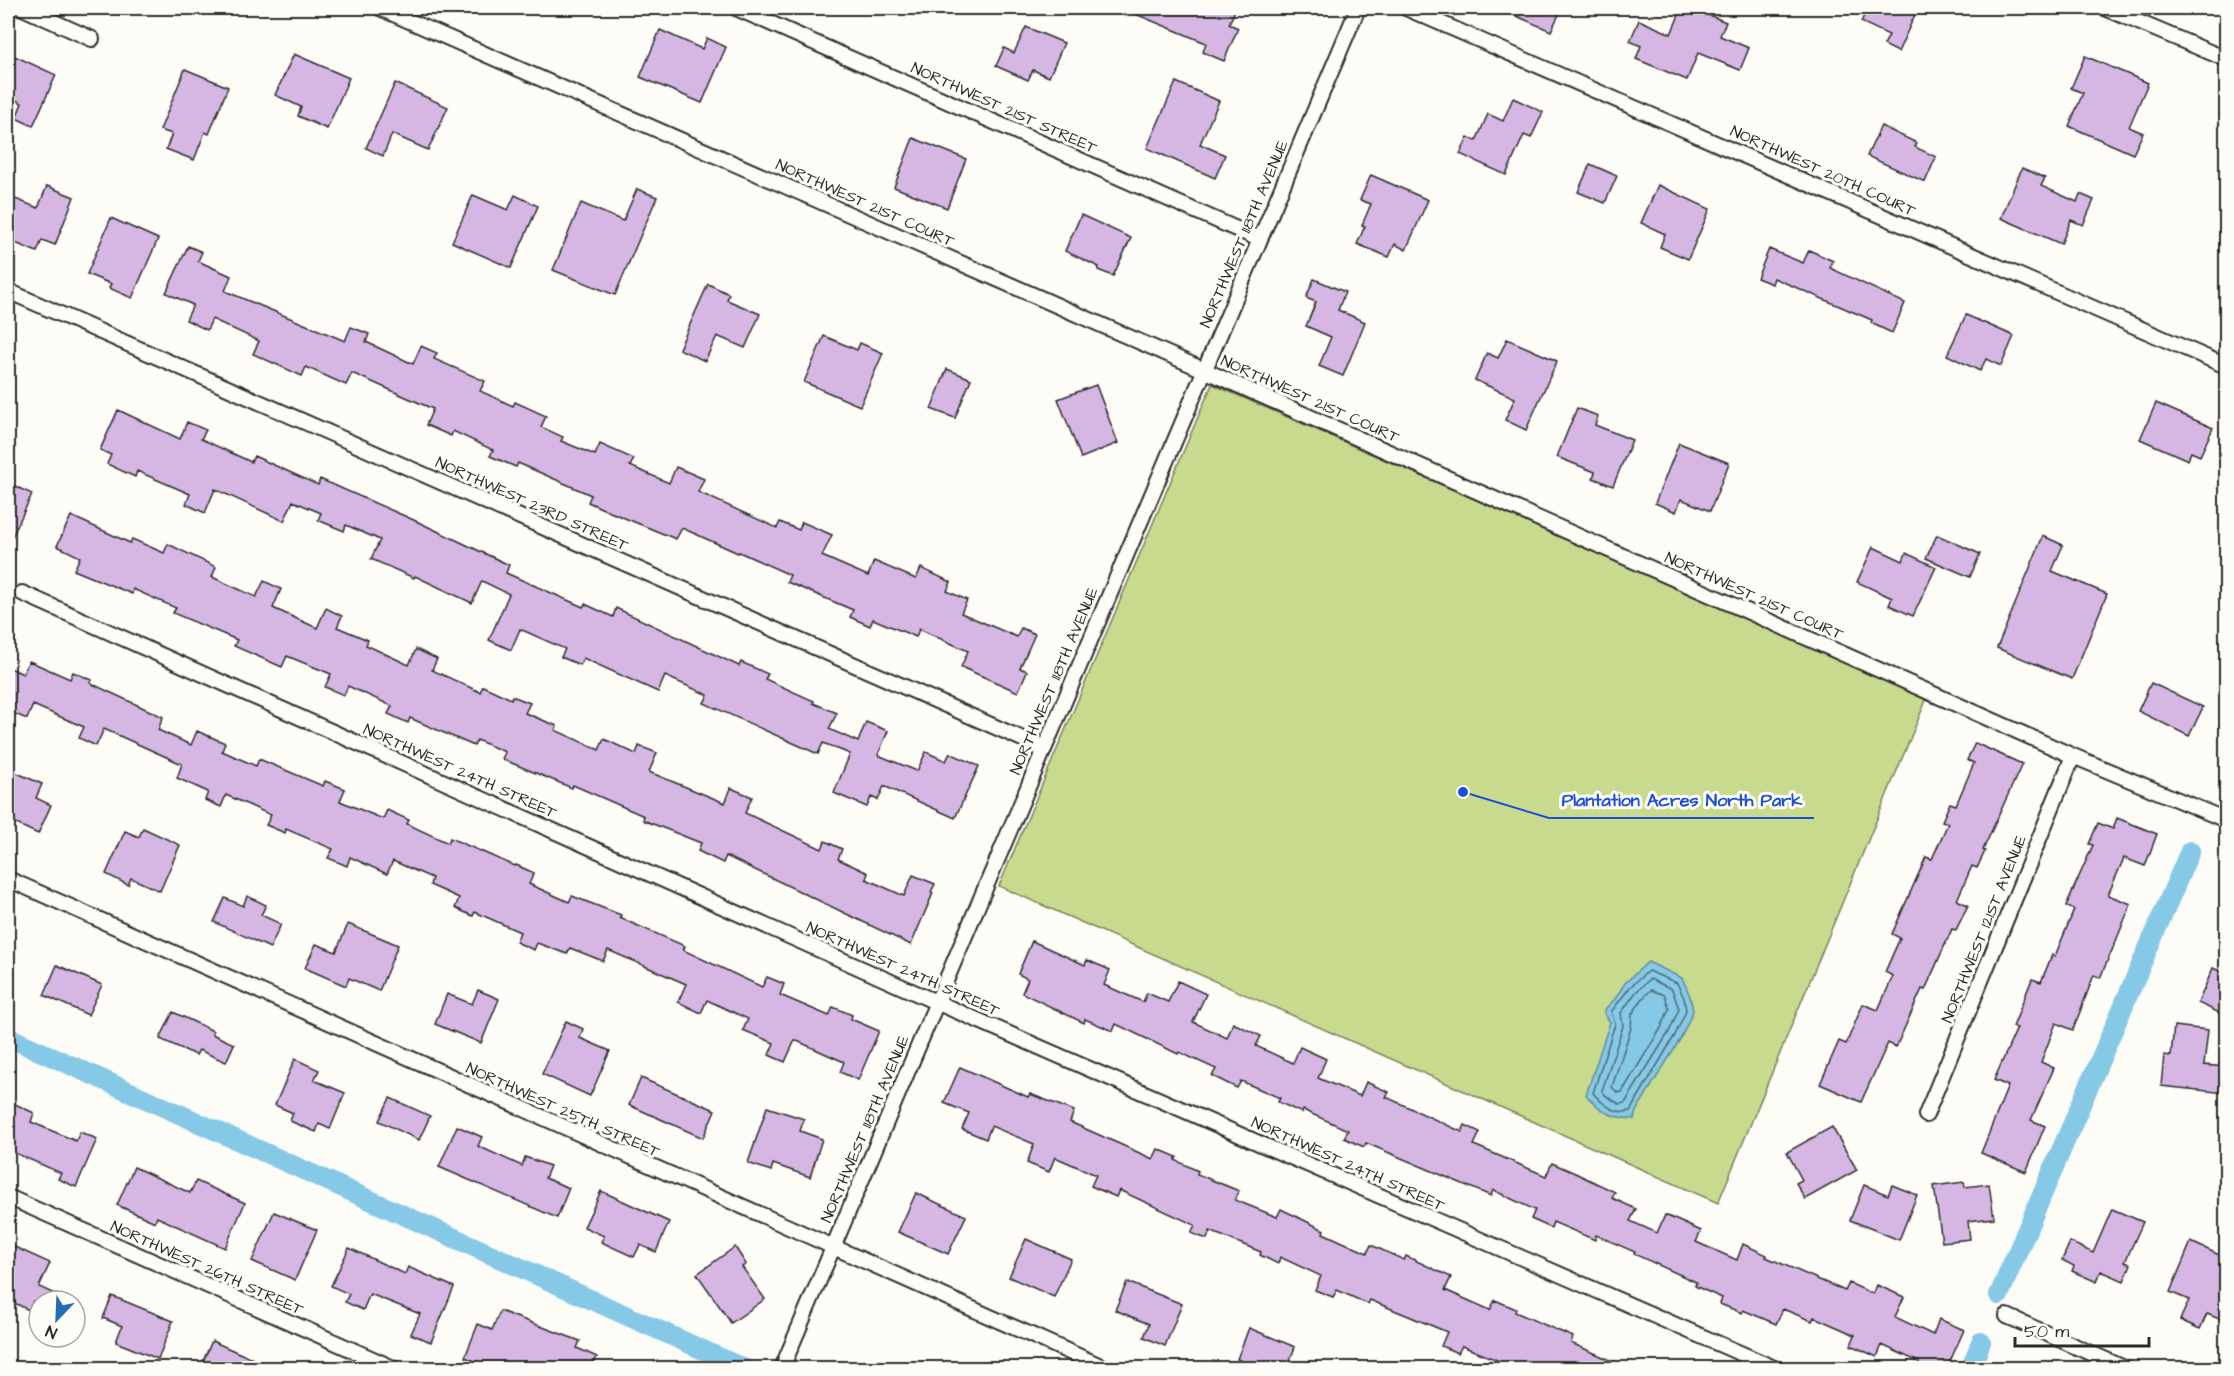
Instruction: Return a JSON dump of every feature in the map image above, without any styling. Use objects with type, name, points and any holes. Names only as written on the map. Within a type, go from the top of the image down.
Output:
[{"type":"street","points":[[22,8],[92,39]]},
{"type":"street","name":"NORTHWEST 21ST COURT","points":[[380,8],[1204,370],[2073,756],[2226,820]]},
{"type":"street","name":"NORTHWEST 21ST STREET","points":[[736,8],[1259,239]]},
{"type":"street","name":"NORTHWEST 118TH AVENUE","points":[[782,1368],[1358,8]]},
{"type":"street","name":"NORTHWEST 20TH COURT","points":[[1407,8],[2226,366]]},
{"type":"street","points":[[2105,8],[2226,60]]},
{"type":"street","name":"NORTHWEST 23RD STREET","points":[[8,291],[1043,748]]},
{"type":"street","name":"NORTHWEST 24TH STREET","points":[[22,592],[936,1002],[1774,1368]]},
{"type":"street","name":"NORTHWEST 121ST AVENUE","points":[[1926,1114],[2073,756]]},
{"type":"street","name":"NORTHWEST 25TH STREET","points":[[8,879],[1105,1368]]},
{"type":"street","name":"NORTHWEST 26TH STREET","points":[[8,1197],[393,1368]]},
{"type":"street","points":[[2007,1316],[2124,1368]]},
{"type":"green space","points":[[1212,384],[1927,698],[1718,1203],[999,886]]},
{"type":"water","points":[[1648,962],[1682,978],[1690,996],[1693,1011],[1681,1038],[1636,1111],[1634,1119],[1625,1118],[1607,1113],[1586,1095],[1610,1022],[1605,1015],[1605,1009],[1615,999],[1625,983]]},
{"type":"building","points":[[1121,8],[1236,8],[1229,24],[1238,28],[1224,61],[1203,52],[1206,43]]},
{"type":"building","points":[[1498,8],[1562,8],[1551,31]]},
{"type":"building","points":[[1682,8],[1691,8],[1726,22],[1720,36],[1749,48],[1740,70],[1698,53],[1687,80],[1636,59],[1641,46],[1630,41],[1639,20],[1671,34]]},
{"type":"building","points":[[1868,8],[1918,8],[1898,52],[1884,45],[1889,35],[1861,22]]},
{"type":"building","points":[[1026,27],[1064,43],[1049,77],[1033,70],[1028,80],[996,66],[1004,48],[1014,53]]},
{"type":"building","points":[[660,30],[702,49],[707,38],[726,47],[702,103],[640,77]]},
{"type":"building","points":[[8,53],[56,75],[33,126],[16,118],[22,103],[8,96]]},
{"type":"building","points":[[294,54],[349,78],[327,129],[298,116],[301,107],[275,95]]},
{"type":"building","points":[[2085,56],[2148,83],[2129,127],[2143,133],[2133,154],[2069,126],[2083,93],[2071,88]]},
{"type":"building","points":[[185,69],[228,87],[209,134],[205,132],[194,160],[166,149],[172,134],[160,130]]},
{"type":"building","points":[[1176,82],[1219,101],[1200,144],[1225,155],[1215,178],[1147,148]]},
{"type":"building","points":[[395,83],[448,107],[428,150],[392,134],[383,156],[366,148]]},
{"type":"building","points":[[1513,98],[1543,112],[1531,138],[1524,135],[1506,175],[1460,154],[1468,137],[1476,141],[1488,114],[1503,121]]},
{"type":"building","points":[[1881,126],[1917,143],[1915,147],[1936,157],[1925,182],[1867,156]]},
{"type":"building","points":[[913,138],[966,159],[947,208],[894,187]]},
{"type":"building","points":[[1590,164],[1617,176],[1605,203],[1578,192]]},
{"type":"building","points":[[2022,168],[2045,178],[2041,186],[2077,202],[2080,194],[2094,200],[2083,225],[2071,220],[2061,244],[2001,218]]},
{"type":"building","points":[[1371,175],[1428,200],[1406,250],[1395,244],[1389,257],[1357,244],[1371,204],[1360,200]]},
{"type":"building","points":[[1658,185],[1710,209],[1688,259],[1660,247],[1665,234],[1641,223]]},
{"type":"building","points":[[47,186],[74,197],[55,245],[42,240],[37,252],[8,240],[8,196],[38,208]]},
{"type":"building","points":[[637,189],[657,197],[615,295],[553,270],[581,203],[623,221]]},
{"type":"building","points":[[473,195],[508,210],[515,195],[538,206],[511,268],[452,242]]},
{"type":"building","points":[[1081,215],[1131,238],[1113,276],[1065,251]]},
{"type":"building","points":[[111,218],[158,239],[132,298],[109,288],[111,284],[87,274]]},
{"type":"building","points":[[188,246],[202,252],[198,261],[231,276],[225,291],[345,341],[351,327],[369,334],[366,342],[413,364],[421,346],[437,353],[434,359],[485,381],[480,391],[513,406],[515,402],[546,416],[541,427],[563,437],[561,441],[595,455],[600,444],[634,459],[630,466],[669,483],[676,467],[704,479],[698,492],[777,528],[780,522],[799,530],[802,522],[832,535],[822,556],[868,576],[874,561],[916,579],[921,568],[951,582],[947,591],[967,600],[961,613],[1017,637],[1021,628],[1035,634],[1020,668],[1027,671],[1018,692],[961,667],[968,651],[919,629],[916,637],[873,619],[870,626],[850,617],[853,610],[787,582],[790,575],[739,552],[682,528],[676,539],[588,502],[591,495],[518,463],[516,467],[490,456],[493,450],[453,431],[451,436],[426,425],[433,409],[352,373],[346,385],[306,367],[302,376],[253,354],[259,341],[212,319],[207,330],[186,320],[193,305],[166,293]]},
{"type":"building","points":[[1769,249],[1803,263],[1809,250],[1833,261],[1830,268],[1905,303],[1892,333],[1871,323],[1872,320],[1774,278],[1772,284],[1757,278]]},
{"type":"building","points":[[1314,279],[1345,292],[1338,310],[1365,322],[1343,376],[1319,366],[1331,337],[1306,326],[1316,302],[1306,298]]},
{"type":"building","points":[[708,284],[729,294],[727,300],[760,314],[745,348],[717,336],[705,361],[679,349]]},
{"type":"building","points":[[1966,315],[2014,336],[2001,366],[1986,359],[1980,371],[1947,355]]},
{"type":"building","points":[[824,336],[857,350],[860,343],[883,353],[860,406],[804,382]]},
{"type":"building","points":[[1507,339],[1557,361],[1526,430],[1505,420],[1515,398],[1475,380],[1487,353],[1498,358]]},
{"type":"building","points":[[947,369],[971,379],[955,418],[931,409]]},
{"type":"building","points":[[1096,385],[1118,443],[1081,458],[1058,399]]},
{"type":"building","points":[[2156,403],[2213,428],[2200,456],[2191,452],[2188,460],[2140,439]]},
{"type":"building","points":[[1577,408],[1598,416],[1595,425],[1632,440],[1613,486],[1593,478],[1595,472],[1557,457]]},
{"type":"building","points":[[118,410],[180,439],[187,422],[206,430],[201,439],[251,462],[254,456],[318,485],[320,479],[416,521],[509,565],[506,573],[583,607],[585,604],[613,617],[616,608],[739,666],[741,662],[768,674],[765,679],[837,713],[829,729],[858,742],[866,722],[888,731],[878,755],[917,771],[926,752],[946,761],[950,753],[979,766],[955,818],[884,786],[878,800],[871,797],[867,807],[834,793],[850,754],[823,743],[818,754],[704,703],[708,695],[665,676],[658,692],[583,658],[580,665],[561,657],[565,649],[520,629],[511,650],[489,640],[509,594],[482,581],[472,603],[415,576],[414,578],[371,559],[380,540],[346,525],[344,531],[318,520],[321,513],[293,501],[284,521],[215,489],[205,513],[186,504],[190,494],[137,471],[135,477],[107,464],[111,455],[100,450]]},
{"type":"building","points":[[1679,443],[1729,463],[1710,511],[1681,499],[1676,512],[1655,503]]},
{"type":"building","points":[[8,483],[32,494],[8,546]]},
{"type":"building","points":[[71,516],[130,543],[132,539],[164,553],[168,544],[216,567],[212,577],[256,597],[264,581],[281,589],[273,608],[317,628],[326,608],[342,616],[337,627],[368,640],[366,645],[409,665],[416,649],[437,659],[432,670],[480,692],[483,686],[511,699],[512,696],[530,703],[525,713],[557,726],[555,730],[599,750],[604,739],[636,754],[639,746],[657,753],[649,772],[725,803],[731,788],[752,797],[745,813],[822,849],[825,841],[842,849],[838,859],[868,873],[866,879],[904,896],[913,875],[935,884],[911,945],[726,856],[723,863],[698,851],[701,843],[643,820],[644,816],[573,785],[572,788],[502,759],[505,752],[477,740],[474,746],[410,718],[408,723],[388,714],[392,706],[348,686],[344,695],[325,687],[331,674],[287,656],[282,667],[234,646],[237,640],[173,613],[176,608],[133,589],[132,594],[74,570],[80,557],[57,546]]},
{"type":"building","points":[[1937,535],[1980,554],[1970,577],[1926,558]]},
{"type":"building","points":[[2043,536],[2063,545],[2052,571],[2107,594],[2072,679],[1997,648]]},
{"type":"building","points":[[1873,547],[1903,561],[1906,553],[1936,567],[1913,616],[1889,605],[1892,598],[1857,582]]},
{"type":"building","points":[[29,661],[70,679],[73,672],[92,680],[90,683],[163,717],[158,730],[191,745],[197,731],[225,743],[222,751],[256,766],[259,759],[323,786],[325,781],[345,789],[340,801],[383,819],[387,810],[409,820],[407,824],[448,843],[450,838],[534,873],[529,884],[569,902],[572,896],[621,915],[620,918],[685,946],[683,950],[762,987],[767,977],[784,984],[780,995],[829,1016],[833,1007],[852,1015],[851,1019],[879,1031],[858,1080],[840,1072],[844,1062],[795,1040],[785,1062],[769,1055],[774,1043],[743,1030],[748,1019],[707,1000],[701,1013],[678,1002],[686,984],[608,950],[603,961],[570,948],[567,954],[537,943],[534,950],[516,942],[520,932],[475,912],[473,916],[455,908],[459,898],[430,885],[432,878],[393,861],[387,874],[350,857],[347,866],[328,858],[333,849],[286,829],[285,833],[266,825],[271,815],[226,795],[221,807],[205,800],[208,792],[177,778],[182,764],[104,729],[96,746],[79,738],[84,727],[33,705],[27,719],[8,711],[8,667],[23,674]]},
{"type":"building","points":[[2151,683],[2203,707],[2189,736],[2138,711]]},
{"type":"building","points":[[1975,743],[2022,764],[1977,868],[1972,866],[1957,900],[1968,905],[1956,930],[1952,929],[1896,1047],[1888,1043],[1861,1102],[1820,1084],[1839,1041],[1846,1044],[1863,1004],[1878,1010],[1893,976],[1885,972],[1900,938],[1892,934],[1926,857],[1932,859],[1948,823],[1942,821],[1950,803],[1956,805],[1974,763],[1967,760]]},
{"type":"building","points":[[8,769],[42,784],[36,798],[51,805],[38,834],[8,820]]},
{"type":"building","points":[[2117,818],[2157,834],[2145,866],[2124,858],[2108,895],[2131,904],[2100,978],[2094,975],[2073,1030],[2056,1023],[2041,1062],[2054,1068],[2031,1120],[2045,1126],[2026,1172],[1981,1153],[2008,1086],[1994,1080],[2017,1028],[2013,1027],[2032,979],[2041,982],[2052,955],[2055,956],[2074,910],[2066,906],[2093,845],[2089,844],[2098,823],[2113,829]]},
{"type":"building","points":[[143,828],[180,845],[160,891],[131,878],[128,885],[106,874],[125,831],[139,837]]},
{"type":"building","points":[[247,896],[266,905],[261,915],[281,924],[270,948],[214,922],[225,898],[243,906]]},
{"type":"building","points":[[348,924],[398,945],[379,991],[349,978],[346,986],[305,968],[316,944],[336,952]]},
{"type":"building","points":[[1032,941],[1085,965],[1087,960],[1110,970],[1104,985],[1143,1002],[1147,993],[1168,1002],[1178,981],[1206,994],[1193,1022],[1227,1038],[1233,1023],[1261,1036],[1256,1046],[1293,1063],[1300,1047],[1326,1059],[1318,1078],[1360,1096],[1366,1082],[1389,1092],[1386,1097],[1462,1132],[1465,1125],[1480,1132],[1474,1145],[1546,1176],[1552,1163],[1575,1173],[1615,1192],[1612,1198],[1636,1209],[1630,1221],[1657,1233],[1665,1215],[1701,1231],[1696,1242],[1737,1260],[1743,1244],[1767,1255],[1766,1257],[1845,1291],[1849,1283],[1873,1294],[1877,1285],[1904,1297],[1895,1317],[1933,1335],[1939,1319],[1964,1330],[1947,1368],[1916,1368],[1919,1362],[1882,1345],[1877,1357],[1851,1345],[1855,1335],[1814,1317],[1812,1321],[1783,1309],[1776,1324],[1743,1310],[1742,1313],[1720,1304],[1722,1298],[1695,1286],[1696,1282],[1634,1254],[1635,1252],[1596,1235],[1595,1240],[1553,1222],[1551,1228],[1531,1219],[1535,1210],[1493,1190],[1491,1196],[1366,1143],[1364,1147],[1344,1138],[1348,1130],[1303,1110],[1302,1113],[1278,1102],[1280,1098],[1241,1081],[1237,1088],[1212,1076],[1216,1069],[1179,1052],[1178,1054],[1116,1024],[1113,1031],[1085,1019],[1084,1023],[1022,993],[1028,979],[1018,974]]},
{"type":"building","points":[[57,965],[102,985],[88,1015],[44,995]]},
{"type":"building","points":[[2213,968],[2226,974],[2226,1016],[2198,1003]]},
{"type":"building","points":[[478,990],[499,999],[481,1043],[435,1024],[447,994],[472,1004]]},
{"type":"building","points":[[173,1012],[234,1044],[226,1062],[199,1050],[196,1055],[160,1039]]},
{"type":"building","points":[[566,1021],[583,1029],[580,1038],[610,1051],[590,1096],[542,1074]]},
{"type":"building","points":[[2174,1026],[2208,1030],[2204,1065],[2226,1067],[2226,1093],[2161,1086],[2164,1055],[2171,1056]]},
{"type":"building","points":[[295,1059],[319,1070],[314,1080],[345,1093],[330,1129],[319,1124],[316,1132],[290,1121],[293,1113],[275,1105]]},
{"type":"building","points":[[960,1067],[1028,1097],[1030,1094],[1074,1111],[1070,1122],[1153,1159],[1158,1149],[1177,1157],[1175,1160],[1198,1171],[1197,1174],[1239,1191],[1235,1200],[1277,1217],[1281,1209],[1324,1230],[1323,1233],[1367,1253],[1371,1245],[1404,1260],[1406,1256],[1451,1277],[1445,1290],[1490,1310],[1495,1300],[1516,1309],[1515,1312],[1573,1337],[1571,1343],[1629,1368],[1517,1368],[1462,1346],[1458,1353],[1441,1346],[1447,1332],[1370,1300],[1368,1304],[1337,1290],[1333,1297],[1315,1290],[1321,1276],[1280,1257],[1278,1264],[1260,1255],[1261,1252],[1210,1231],[1207,1239],[1191,1233],[1195,1225],[1119,1190],[1116,1197],[1091,1186],[1096,1175],[1055,1157],[1049,1172],[1027,1163],[1034,1144],[991,1126],[986,1139],[962,1129],[969,1113],[944,1103]]},
{"type":"building","points":[[641,1078],[715,1110],[703,1138],[629,1105]]},
{"type":"building","points":[[390,1098],[430,1116],[419,1140],[379,1121]]},
{"type":"building","points":[[13,1103],[34,1113],[31,1122],[76,1141],[80,1132],[97,1139],[76,1187],[58,1179],[61,1173],[8,1150],[8,1117]]},
{"type":"building","points":[[767,1107],[804,1119],[800,1131],[822,1139],[810,1177],[773,1164],[771,1171],[748,1163]]},
{"type":"building","points":[[457,1126],[482,1137],[478,1146],[522,1166],[525,1157],[550,1166],[545,1178],[569,1188],[557,1218],[439,1167]]},
{"type":"building","points":[[1832,1127],[1857,1170],[1805,1199],[1796,1183],[1802,1180],[1787,1152]]},
{"type":"building","points":[[134,1167],[190,1193],[196,1181],[245,1203],[225,1248],[157,1217],[155,1222],[117,1205]]},
{"type":"building","points":[[1964,1182],[1965,1187],[1989,1184],[1994,1218],[1968,1221],[1970,1239],[1942,1242],[1934,1186]]},
{"type":"building","points":[[1864,1185],[1888,1195],[1892,1185],[1917,1195],[1899,1240],[1850,1220]]},
{"type":"building","points":[[601,1191],[669,1222],[656,1252],[640,1245],[634,1257],[601,1242],[604,1236],[584,1227]]},
{"type":"building","points":[[916,1193],[966,1216],[948,1254],[898,1232]]},
{"type":"building","points":[[2112,1209],[2143,1222],[2125,1262],[2131,1264],[2124,1281],[2101,1271],[2097,1282],[2072,1271],[2074,1266],[2062,1260],[2070,1242],[2093,1253]]},
{"type":"building","points":[[274,1212],[317,1230],[295,1280],[252,1261]]},
{"type":"building","points":[[1026,1239],[1071,1259],[1054,1297],[1009,1277]]},
{"type":"building","points":[[2191,1242],[2226,1258],[2226,1309],[2222,1320],[2207,1314],[2200,1329],[2180,1320],[2189,1300],[2170,1292]]},
{"type":"building","points":[[8,1244],[50,1263],[39,1287],[43,1289],[27,1289],[27,1309],[8,1300],[12,1286],[8,1284]]},
{"type":"building","points":[[735,1247],[746,1264],[742,1267],[765,1299],[731,1323],[697,1274]]},
{"type":"building","points":[[349,1248],[405,1274],[408,1267],[454,1287],[431,1342],[411,1334],[420,1314],[370,1294],[363,1310],[345,1302],[349,1294],[331,1286]]},
{"type":"building","points":[[1127,1282],[1182,1304],[1165,1346],[1144,1337],[1149,1324],[1115,1310]]},
{"type":"building","points":[[112,1296],[173,1321],[158,1359],[116,1342],[122,1326],[103,1318]]},
{"type":"building","points":[[500,1311],[580,1341],[577,1348],[597,1357],[591,1368],[492,1368],[465,1357],[478,1324],[492,1330]]},
{"type":"building","points":[[1249,1328],[1295,1347],[1287,1368],[1260,1368],[1237,1359]]},
{"type":"building","points":[[212,1341],[273,1368],[200,1368]]},
{"type":"waterway","points":[[1999,1295],[2190,851]]},
{"type":"waterway","points":[[8,1037],[743,1368]]},
{"type":"waterway","points":[[1971,1368],[1981,1342]]},
{"type":"place","name":"Plantation Acres North Park","points":[[1463,792]]}]
